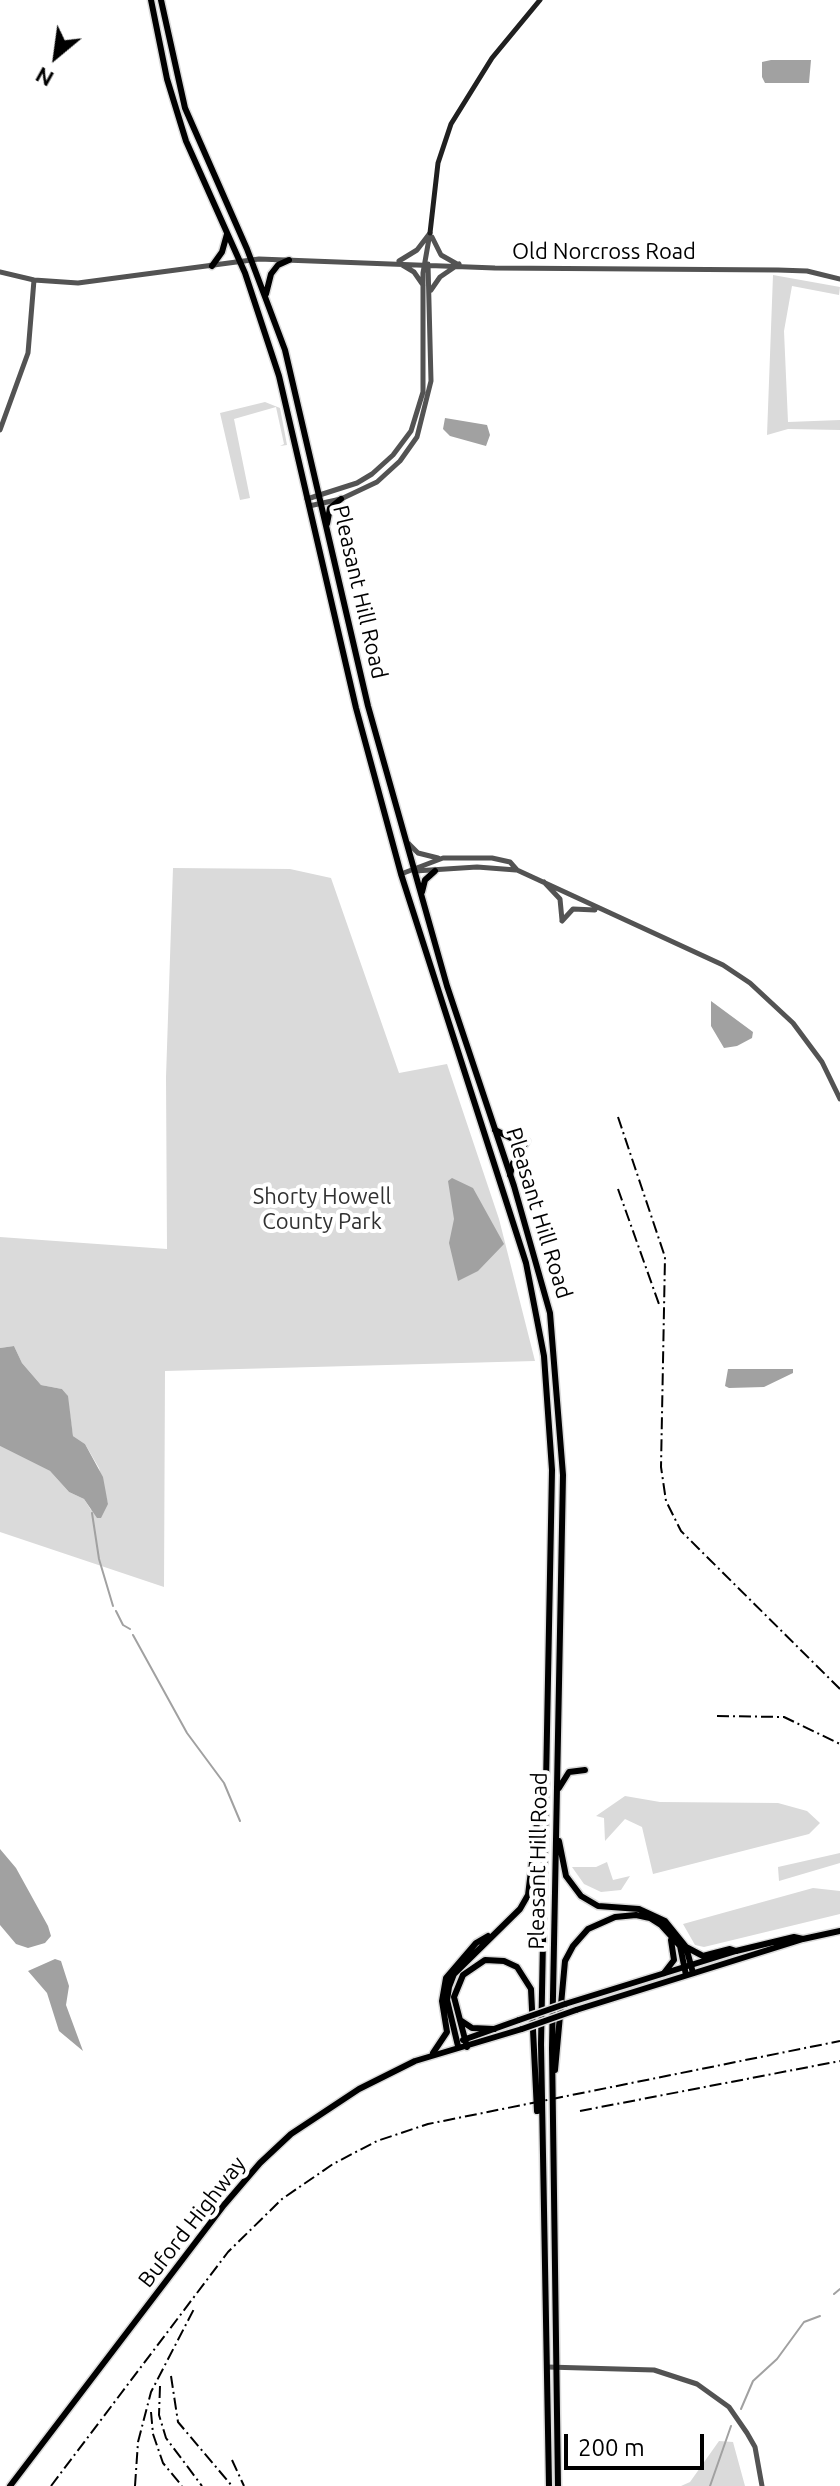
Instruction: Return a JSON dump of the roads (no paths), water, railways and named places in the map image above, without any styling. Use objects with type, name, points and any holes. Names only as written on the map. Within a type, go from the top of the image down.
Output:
[{"type":"main road","name":"Pleasant Hill Road","points":[[151,0],[167,79],[186,141],[240,261],[279,376],[356,708],[401,874],[526,1263],[542,1342],[552,1470],[542,2146],[549,2486]]},
{"type":"main road","name":"Pleasant Hill Road","points":[[161,0],[185,108],[266,294],[295,388],[364,691],[447,986],[510,1175],[550,1313],[559,1393],[563,1553],[552,2121],[558,2486]]},
{"type":"main road","points":[[430,233],[438,163],[451,124],[492,58],[540,0]]},
{"type":"main road","points":[[212,266],[222,252],[227,234]]},
{"type":"main road","points":[[266,294],[271,274],[278,265],[289,260]]},
{"type":"main road","points":[[327,532],[330,510],[341,499]]},
{"type":"main road","points":[[422,896],[425,880],[435,871]]},
{"type":"main road","points":[[495,1130],[513,1139],[527,1141],[513,1163],[510,1175]]},
{"type":"main road","points":[[458,2046],[447,2000],[449,1987],[454,1974],[520,1909],[532,1878],[546,1755]]},
{"type":"main road","points":[[557,1795],[569,1772],[585,1770]]},
{"type":"main road","points":[[557,1824],[566,1876],[581,1896],[598,1906],[654,1914],[675,1930],[686,1947],[703,1956],[730,1949],[736,1951]]},
{"type":"main road","points":[[552,2121],[565,1961],[588,1929],[615,1917],[636,1915],[661,1925],[680,1946],[690,1974]]},
{"type":"main road","points":[[615,1917],[649,1922],[669,1937],[675,1954],[664,1973]]},
{"type":"main road","points":[[433,2053],[447,2032],[442,2001],[446,1978],[476,1943],[504,1925]]},
{"type":"main road","name":"Buford Highway","points":[[10,2486],[218,2213],[260,2163],[291,2134],[329,2108],[433,2053],[458,2046],[467,2047],[690,1974],[803,1939],[840,1931]]},
{"type":"main road","name":"Buford Highway","points":[[464,2039],[687,1965],[794,1937],[803,1939]]},
{"type":"main road","points":[[686,1947],[687,1965]]},
{"type":"main road","points":[[467,2047],[454,1997],[457,1984],[471,1967],[485,1960],[504,1961],[524,1974],[531,1989],[542,2146]]},
{"type":"main road","points":[[458,2017],[472,2028],[494,2029]]},
{"type":"main road","points":[[458,2046],[464,2039]]},
{"type":"street","points":[[424,287],[414,272],[398,262],[416,251],[430,233]]},
{"type":"street","points":[[308,503],[372,474],[393,455],[411,431],[423,392],[424,287],[430,233]]},
{"type":"street","points":[[430,233],[441,255],[459,264],[440,277],[431,290]]},
{"type":"street","points":[[0,272],[34,280],[78,283],[240,261],[289,260]]},
{"type":"street","name":"Old Norcross Road","points":[[289,260],[547,269],[685,267],[792,270],[840,279]]},
{"type":"street","points":[[320,499],[341,499],[377,482],[400,461],[417,437],[431,381],[428,263]]},
{"type":"street","points":[[0,430],[28,353],[34,280]]},
{"type":"street","points":[[406,841],[418,853],[443,858],[492,858],[510,862],[517,870]]},
{"type":"street","points":[[415,871],[443,858]]},
{"type":"street","points":[[401,874],[477,867],[517,870],[701,954],[750,983],[777,1006],[810,1044],[840,1099]]},
{"type":"street","points":[[544,882],[559,897],[562,921],[573,909],[602,911]]},
{"type":"street","points":[[547,2367],[654,2370],[697,2384],[729,2407],[747,2433],[755,2447],[762,2486]]},
{"type":"waterway","points":[[92,1513],[99,1559],[113,1606]]},
{"type":"waterway","points":[[116,1611],[123,1625],[130,1629]]},
{"type":"waterway","points":[[133,1635],[187,1733],[224,1783],[240,1821]]},
{"type":"waterway","points":[[834,2294],[840,2289]]},
{"type":"waterway","points":[[741,2409],[753,2381],[777,2359],[804,2322],[820,2316]]},
{"type":"waterway","points":[[710,2486],[731,2426]]},
{"type":"railway","points":[[618,1117],[665,1257],[661,1467],[666,1501],[681,1531],[840,1689]]},
{"type":"railway","points":[[618,1189],[660,1307]]},
{"type":"railway","points":[[717,1716],[784,1717],[840,1744]]},
{"type":"railway","points":[[51,2486],[228,2252],[282,2199],[333,2164],[377,2141],[428,2124],[840,2041]]},
{"type":"railway","points":[[580,2111],[840,2061]]},
{"type":"railway","points":[[135,2486],[138,2442],[151,2392],[195,2307]]},
{"type":"railway","points":[[171,2376],[178,2422],[232,2486]]},
{"type":"railway","points":[[160,2386],[159,2415],[166,2438],[202,2486]]},
{"type":"railway","points":[[151,2412],[153,2434],[163,2463],[182,2486]]},
{"type":"railway","points":[[232,2460],[244,2486]]},
{"type":"park label","name":"Shorty Howell County Park","points":[[322,1210]]}]
